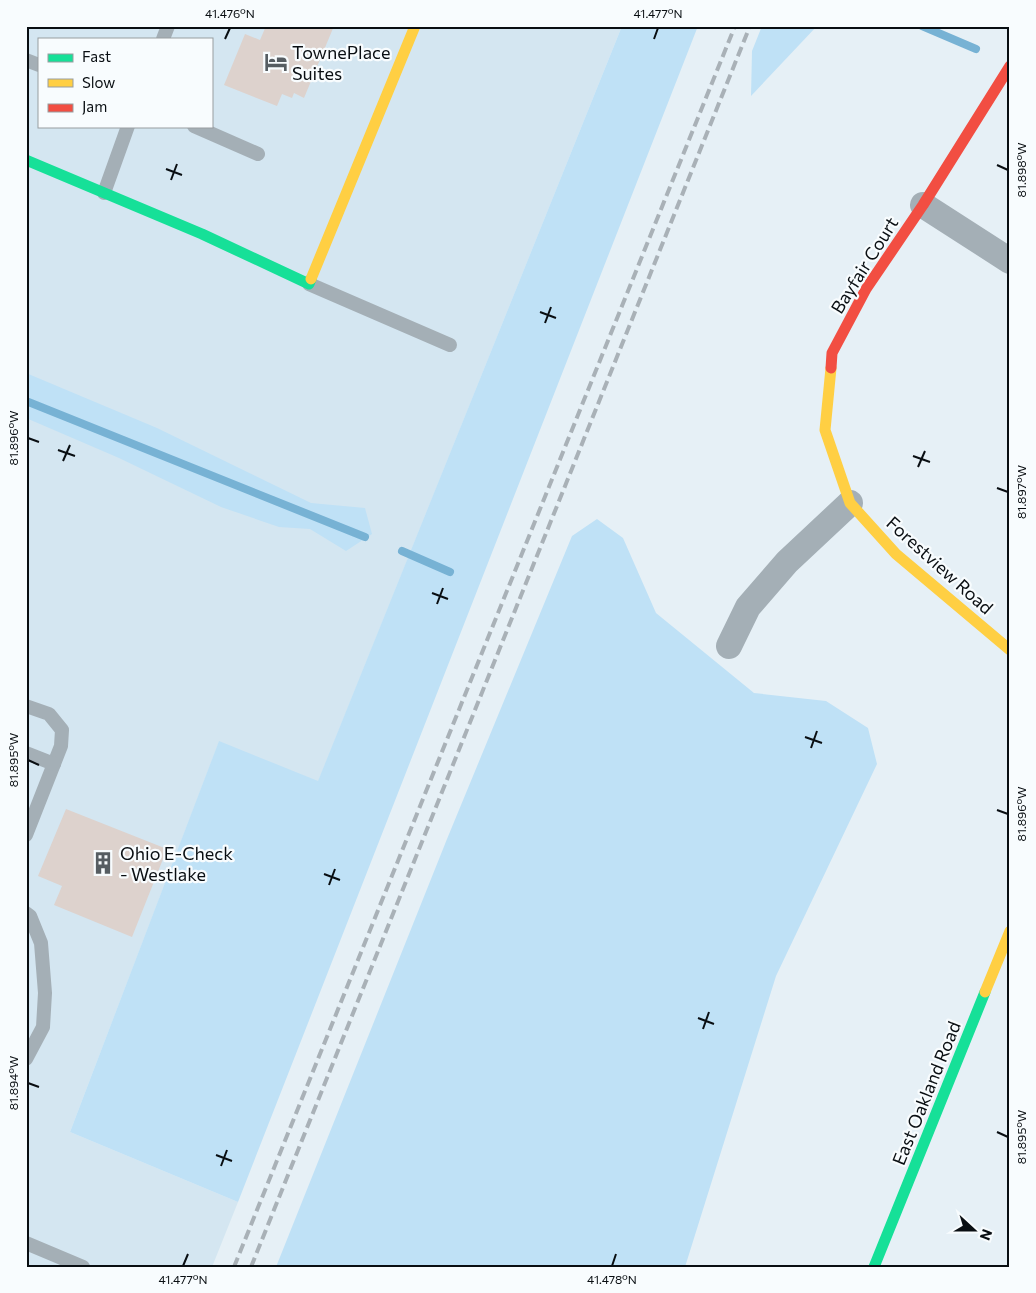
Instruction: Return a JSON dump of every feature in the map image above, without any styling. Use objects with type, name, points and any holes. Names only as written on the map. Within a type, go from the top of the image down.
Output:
[{"type":"street","points":[[26,160],[202,234],[309,284],[415,26]]},
{"type":"street","name":"Bayfair Court","points":[[850,503],[825,430],[832,353],[866,289],[923,205],[1010,66]]},
{"type":"street","points":[[923,205],[1010,260]]},
{"type":"street","points":[[729,646],[748,607],[787,562],[850,503]]},
{"type":"street","name":"Forestview Road","points":[[850,503],[896,554],[1010,650]]},
{"type":"street","name":"East Oakland Road","points":[[874,1267],[1010,931]]},
{"type":"lane","points":[[163,38],[168,26]]},
{"type":"lane","points":[[26,60],[38,65]]},
{"type":"lane","points":[[104,193],[127,128]]},
{"type":"lane","points":[[199,128],[258,154]]},
{"type":"lane","points":[[309,284],[450,345]]},
{"type":"lane","points":[[26,706],[49,714],[62,730],[61,746],[26,835]]},
{"type":"lane","points":[[26,753],[54,764]]},
{"type":"lane","points":[[26,913],[30,916],[41,943],[45,993],[42,1026],[26,1059]]},
{"type":"lane","points":[[26,1243],[83,1267]]},
{"type":"shaded area","points":[[26,26],[622,26],[318,782],[219,742],[70,1132],[238,1202],[212,1267],[26,1267]]},
{"type":"shaded area","points":[[622,26],[698,26],[238,1202],[70,1132],[219,741],[318,781]]},
{"type":"shaded area","points":[[762,26],[817,26],[751,96],[752,51]]},
{"type":"shaded area","points":[[26,373],[157,428],[311,503],[365,508],[372,534],[346,551],[310,529],[279,527],[221,507],[119,458],[26,418]]},
{"type":"shaded area","points":[[597,519],[623,538],[656,613],[754,693],[826,701],[868,728],[877,764],[776,976],[685,1267],[276,1267],[447,839],[572,536]]},
{"type":"building","name":"TownePlace Suites","points":[[266,26],[334,26],[304,98],[294,93],[292,98],[282,94],[277,106],[224,85],[245,34],[260,40]]},
{"type":"building","name":"Ohio E-Check - Westlake","points":[[66,809],[167,849],[132,937],[54,905],[62,886],[38,876]]},
{"type":"waterway","points":[[922,26],[976,49]]},
{"type":"waterway","points":[[26,401],[365,537]]},
{"type":"waterway","points":[[402,551],[450,572]]},
{"type":"railway","points":[[234,1267],[735,26]]},
{"type":"railway","points":[[251,1267],[750,26]]},
{"type":"traffic: fast","points":[[26,160],[202,234],[309,284],[311,279]]},
{"type":"traffic: fast","points":[[874,1267],[985,992]]},
{"type":"traffic: slow","points":[[311,279],[415,26]]},
{"type":"traffic: slow","points":[[831,368],[825,430],[850,503],[896,554],[1010,650]]},
{"type":"traffic: slow","points":[[985,992],[1010,931]]},
{"type":"traffic: jam","points":[[831,368],[832,353],[866,289],[923,205],[1010,66]]},
{"type":"place","name":"TownePlace Suites","points":[[276,62]]},
{"type":"place","name":"Ohio E-Check - Westlake","points":[[103,863]]}]
